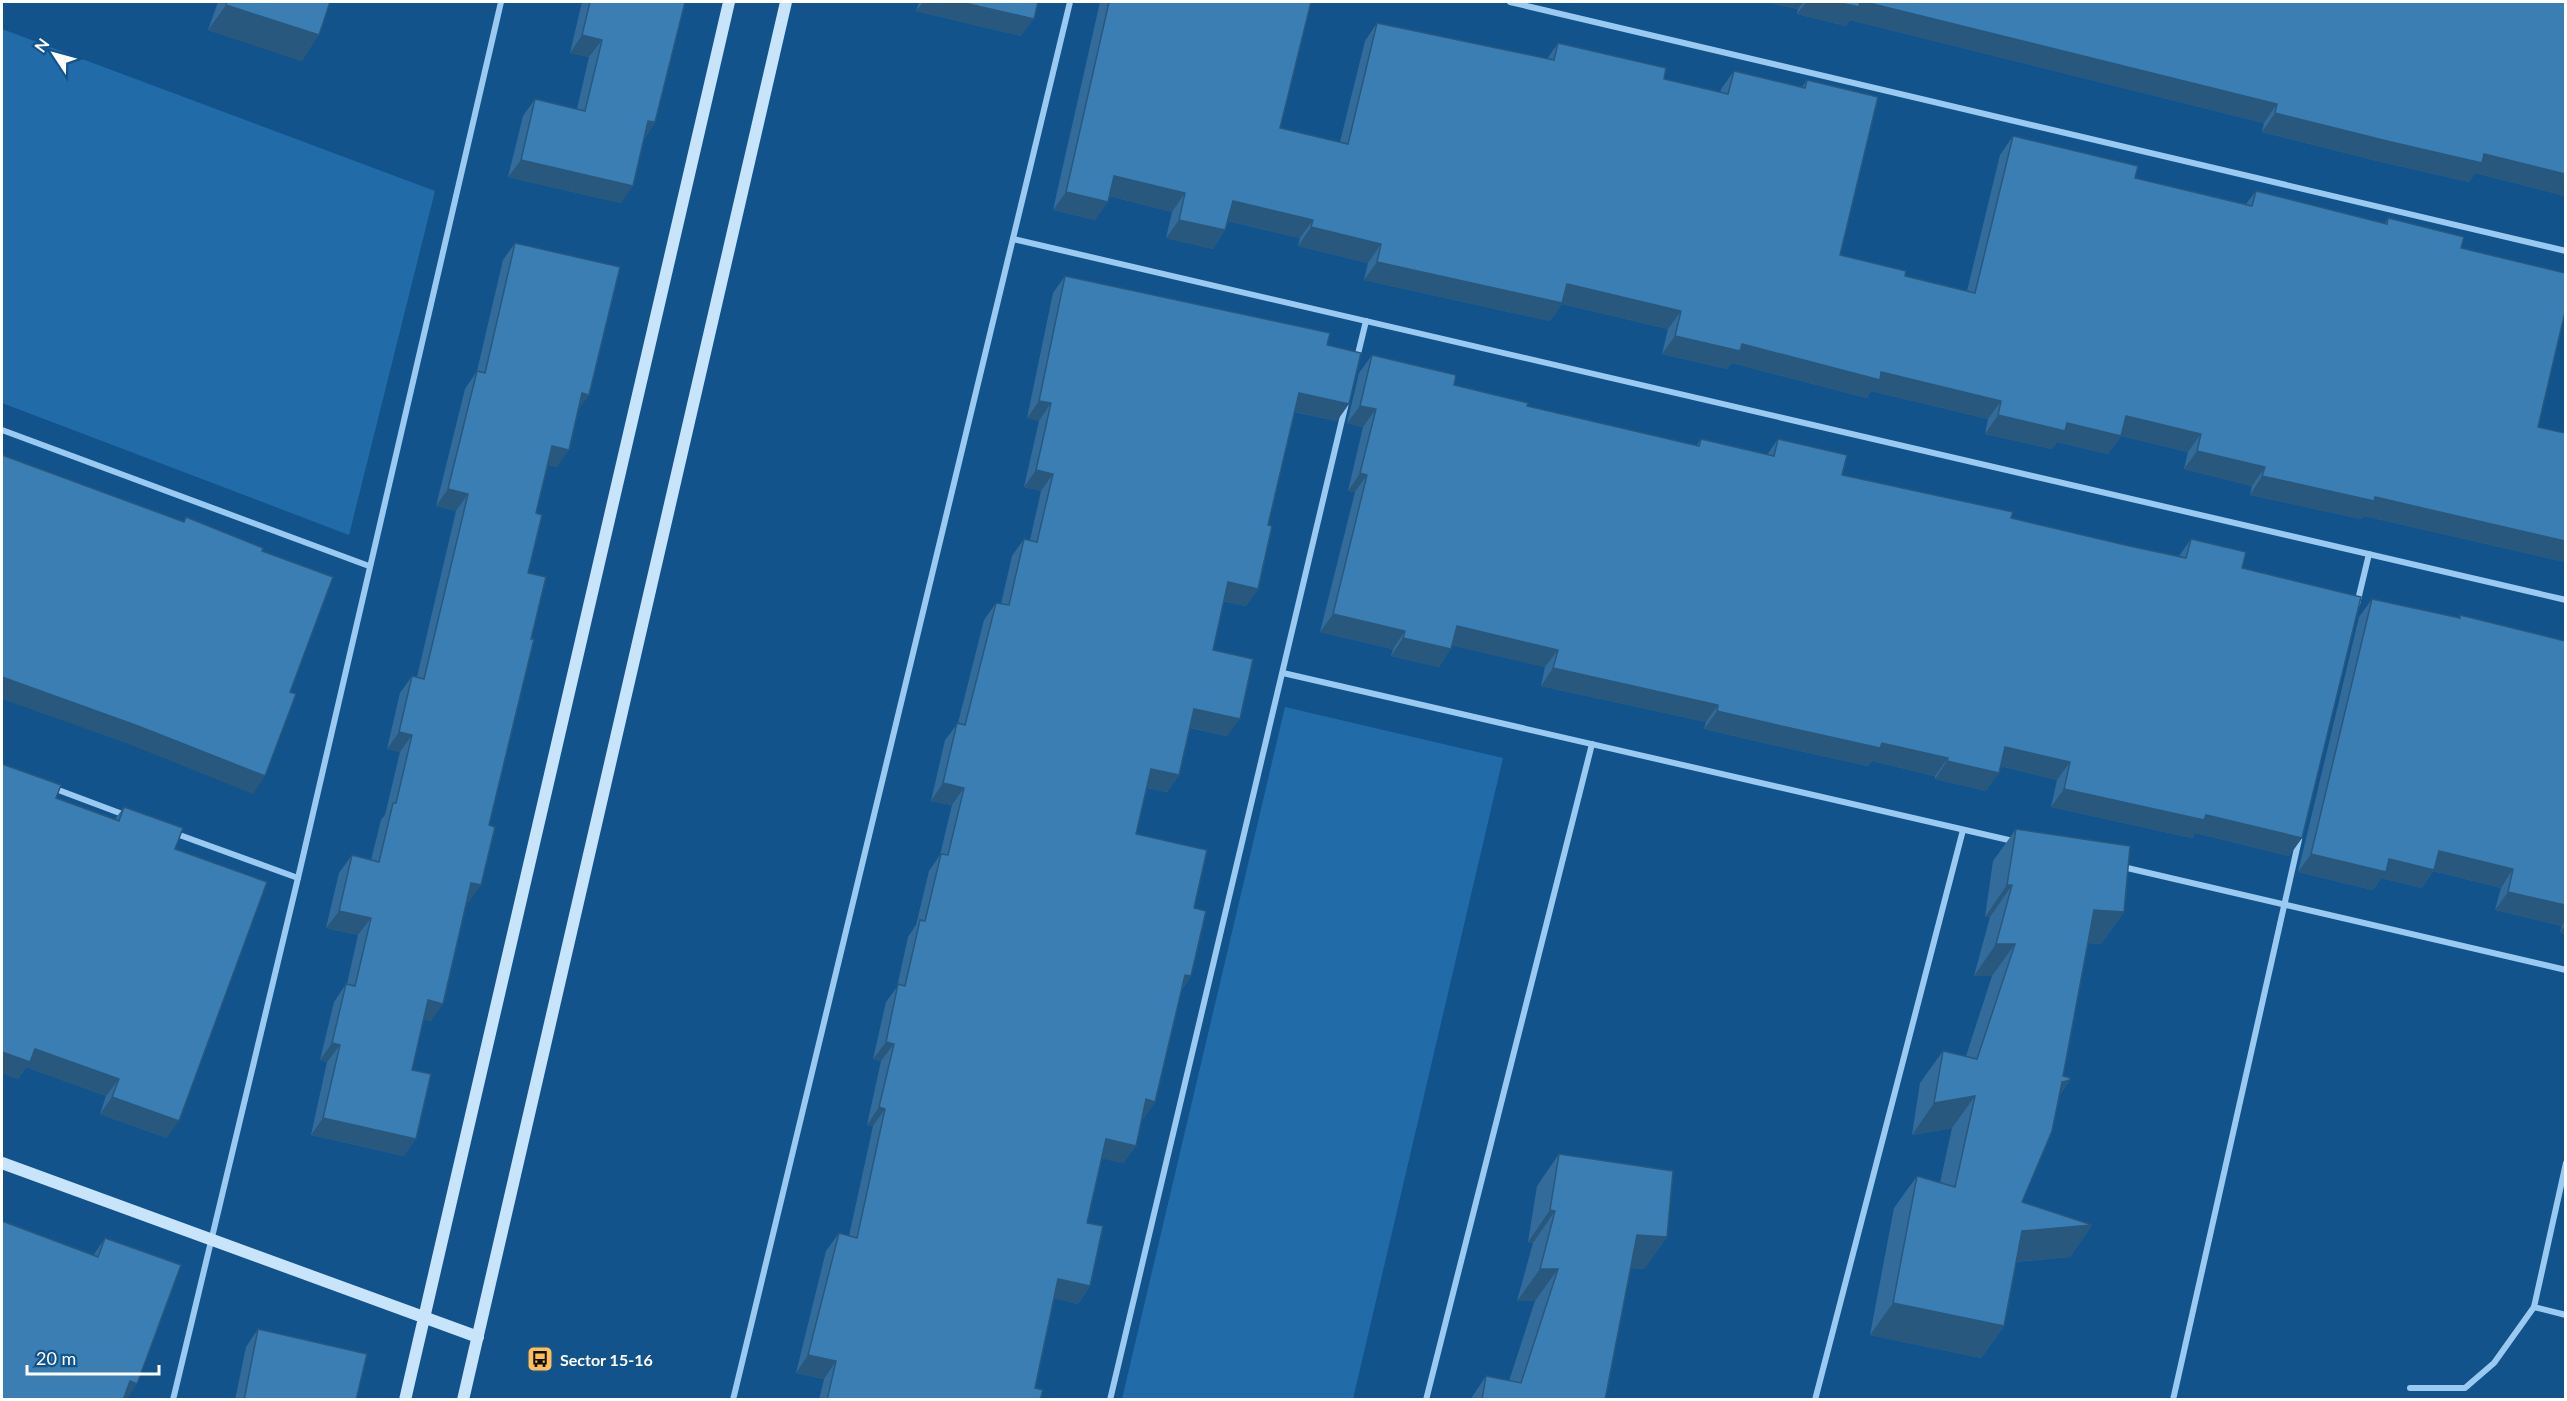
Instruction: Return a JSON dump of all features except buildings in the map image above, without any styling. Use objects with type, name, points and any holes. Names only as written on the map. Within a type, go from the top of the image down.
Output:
[{"type":"street","points":[[173,1400],[298,878],[501,2]]},
{"type":"street","points":[[405,1400],[729,2]]},
{"type":"street","points":[[463,1400],[786,2]]},
{"type":"street","points":[[733,1400],[1070,2]]},
{"type":"street","points":[[1510,2],[2565,251]]},
{"type":"street","points":[[1013,239],[2565,600]]},
{"type":"street","points":[[1355,366],[1366,321]]},
{"type":"street","points":[[1110,1400],[1347,400]]},
{"type":"street","points":[[2,430],[369,566]]},
{"type":"street","points":[[2355,610],[2369,554]]},
{"type":"street","points":[[1283,673],[2020,843]]},
{"type":"street","points":[[1426,1400],[1592,744]]},
{"type":"street","points":[[45,786],[134,818]]},
{"type":"street","points":[[2173,1400],[2283,904],[2303,825]]},
{"type":"street","points":[[166,830],[298,878]]},
{"type":"street","points":[[1815,1400],[1963,830]]},
{"type":"street","points":[[2112,864],[2565,970]]},
{"type":"street","points":[[2,1163],[478,1338]]},
{"type":"street","points":[[2410,1388],[2465,1388],[2494,1363],[2534,1307],[2565,1163]]},
{"type":"street","points":[[2534,1307],[2565,1314]]},
{"type":"shaded area","points":[[2,29],[435,191],[349,535],[2,403]]},
{"type":"shaded area","points":[[1285,707],[1503,758],[1353,1399],[1122,1399]]},
{"type":"place","name":"Sector 15-16","points":[[540,1359]]}]
